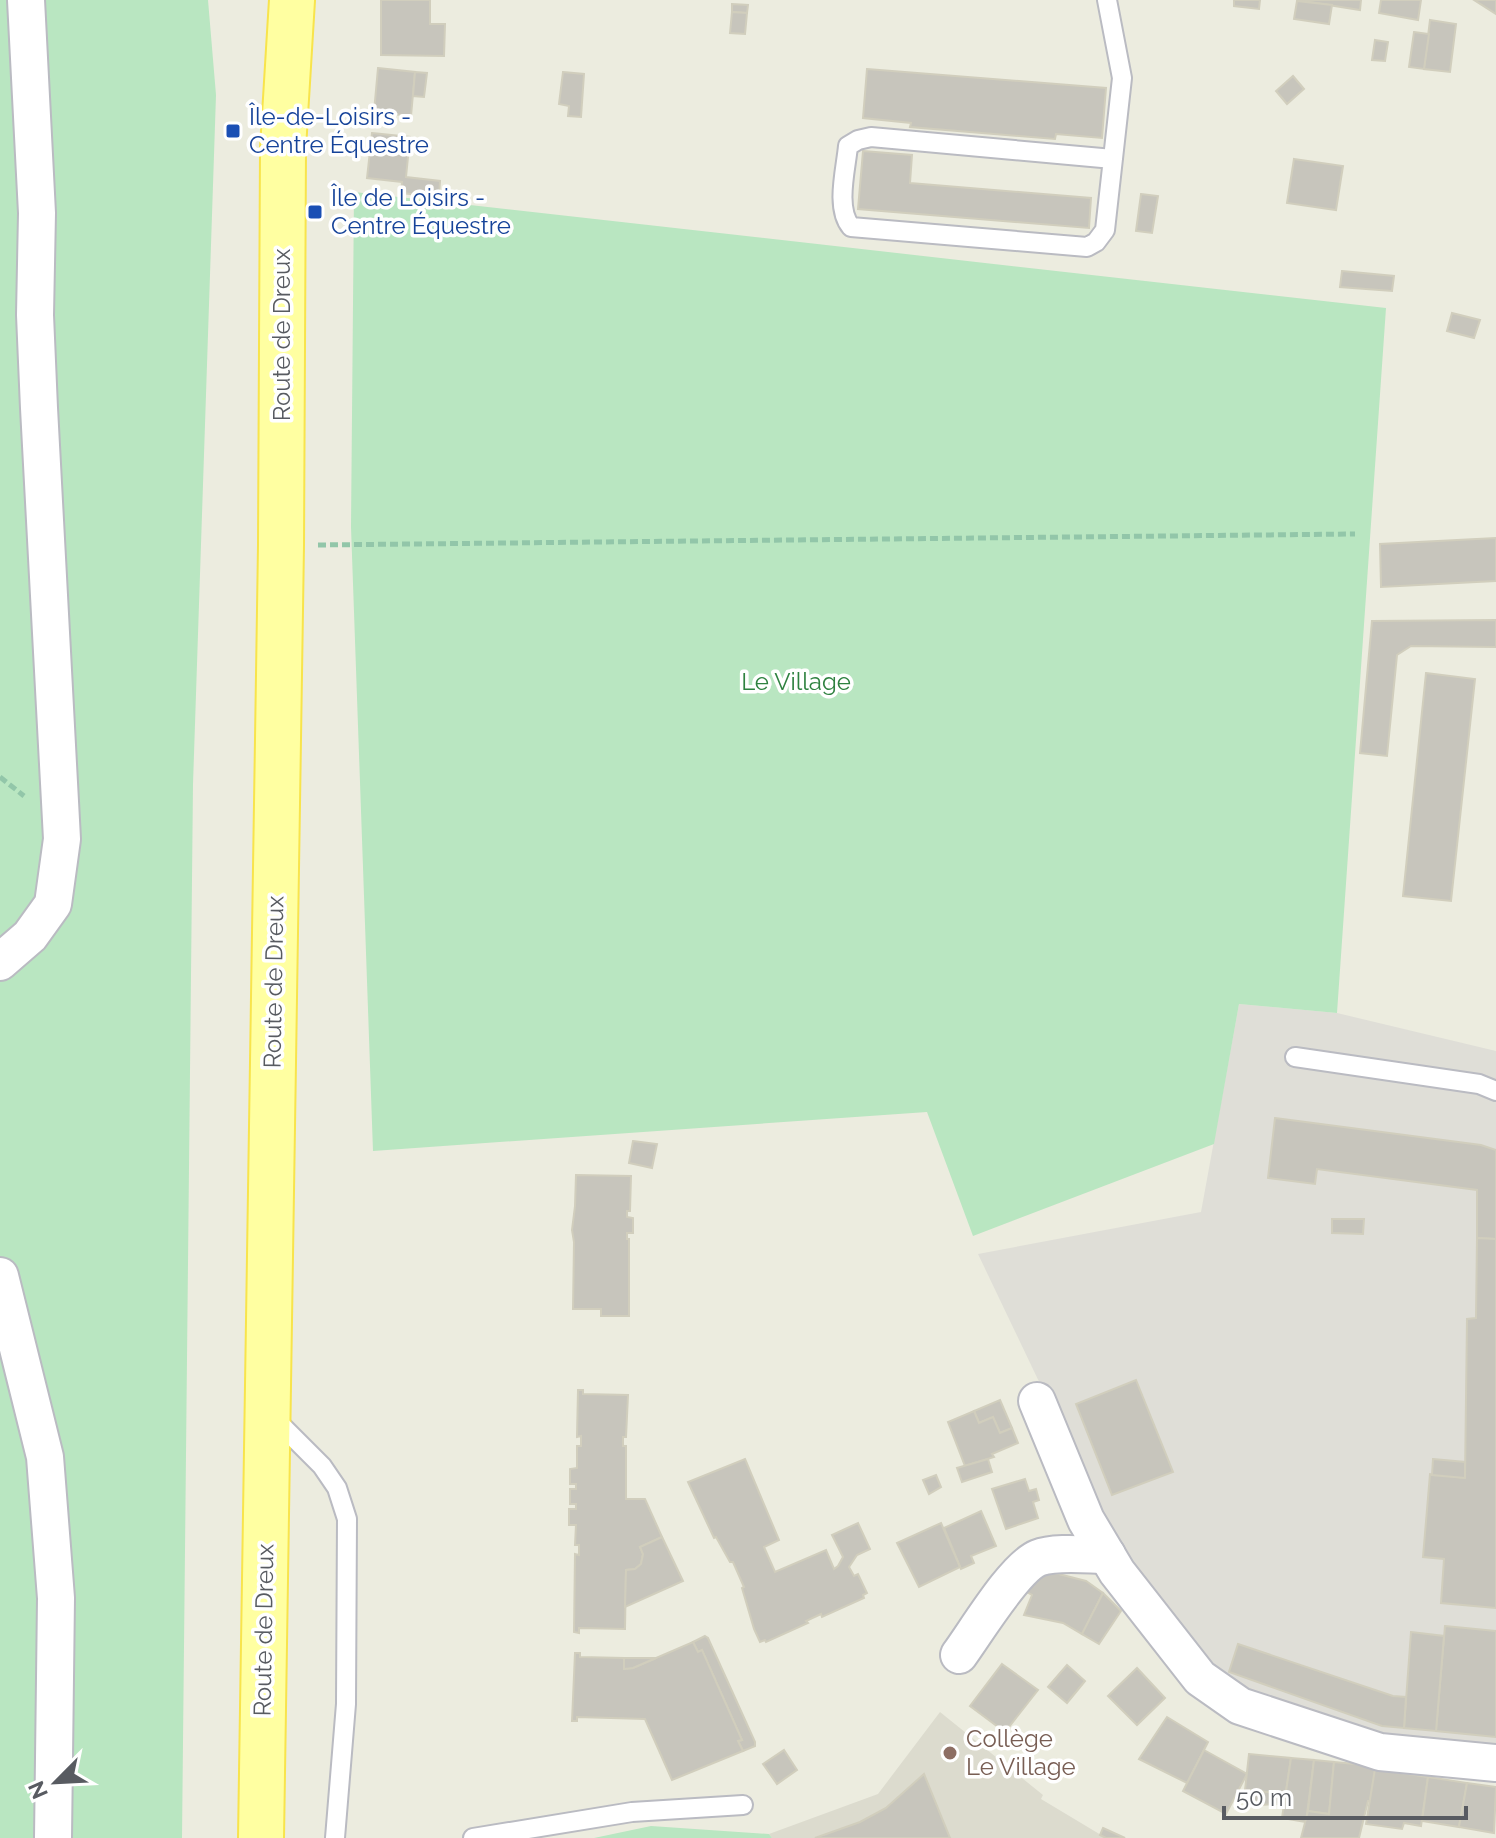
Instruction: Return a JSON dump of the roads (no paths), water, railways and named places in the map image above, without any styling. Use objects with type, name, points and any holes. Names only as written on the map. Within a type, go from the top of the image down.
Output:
[{"type":"main road","name":"Route de Dreux","points":[[261,1838],[281,545],[284,127],[278,0]]},
{"type":"main road","name":"Route de Dreux","points":[[284,127],[292,0]]},
{"type":"street","points":[[0,962],[30,936],[53,904],[62,839],[35,315],[37,213],[26,0]]},
{"type":"street","points":[[0,1276],[45,1457],[56,1598],[53,1838]]},
{"type":"street","points":[[1037,1401],[1086,1520],[1117,1572],[1200,1678],[1240,1706],[1380,1752],[1496,1763]]},
{"type":"street","points":[[959,1655],[1017,1575],[1038,1558],[1072,1554],[1107,1555]]},
{"type":"lane","points":[[1107,0],[1122,78],[1113,159],[1105,230],[1096,242],[1087,247],[851,227],[844,219],[848,146],[871,137],[1113,159]]},
{"type":"lane","points":[[1295,1057],[1479,1084],[1496,1091]]},
{"type":"lane","points":[[268,1412],[322,1466],[337,1488],[347,1519],[346,1704],[335,1838]]},
{"type":"lane","points":[[473,1838],[632,1812],[743,1805]]},
{"type":"place","name":"Île-de-Loisirs - Centre Équestre","points":[[233,131]]},
{"type":"place","name":"Île de Loisirs - Centre Équestre","points":[[315,212]]},
{"type":"place","name":"Collège Le Village","points":[[950,1753]]},
{"type":"park label","name":"Le Village","points":[[796,682]]}]
